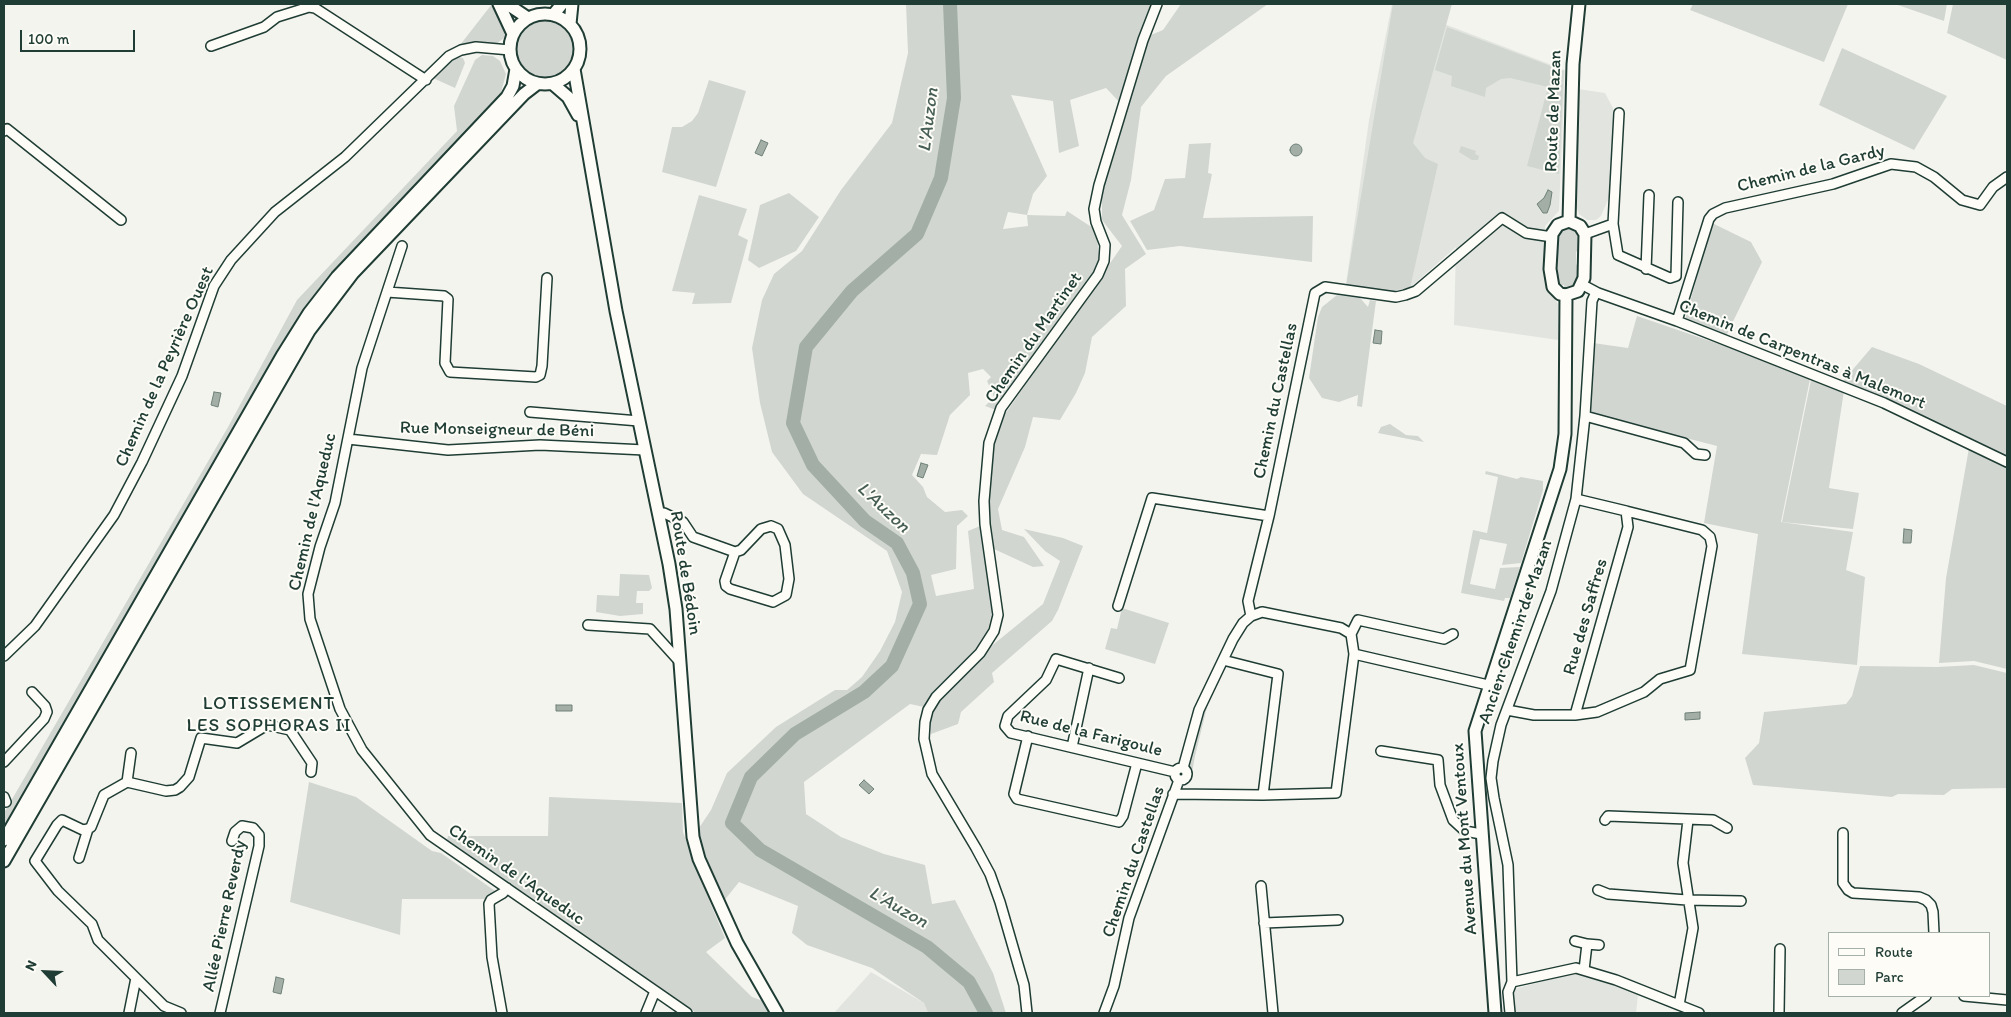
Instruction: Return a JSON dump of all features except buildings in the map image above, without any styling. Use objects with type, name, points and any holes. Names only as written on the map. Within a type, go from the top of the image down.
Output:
[{"type":"main road","points":[[499,4],[513,34]]},
{"type":"main road","points":[[507,4],[528,18]]},
{"type":"main road","points":[[553,15],[562,4]]},
{"type":"main road","points":[[570,24],[553,15],[540,14],[528,18],[520,25],[513,34],[510,50],[516,69],[522,76],[537,84],[553,84],[565,78],[574,69],[580,50],[579,41],[570,24],[572,4]]},
{"type":"main road","name":"Route de Mazan","points":[[1568,221],[1573,64],[1578,4]]},
{"type":"main road","points":[[4,840],[282,356],[310,313],[337,277],[507,96],[513,86],[516,69]]},
{"type":"main road","name":"Route de Bédoin","points":[[574,69],[604,248],[676,609],[691,818],[697,851],[737,943],[777,1013]]},
{"type":"main road","points":[[4,861],[309,331],[353,273],[524,94],[537,84]]},
{"type":"main road","name":"Route de Bédoin","points":[[553,84],[568,97],[584,126]]},
{"type":"main road","points":[[1568,221],[1580,226],[1585,234],[1583,285],[1578,291],[1566,295],[1558,292],[1551,284],[1552,237],[1558,225],[1568,221]]},
{"type":"main road","name":"Avenue du Mont Ventoux","points":[[1495,1013],[1475,731],[1488,685],[1533,551],[1555,458],[1565,339],[1566,295]]},
{"type":"street","name":"Chemin du Martinet","points":[[1027,1013],[1024,985],[1000,902],[990,874],[932,774],[924,739],[925,722],[928,710],[936,697],[980,652],[994,631],[998,615],[985,524],[984,502],[989,443],[1001,408],[1098,276],[1104,261],[1105,245],[1096,222],[1094,208],[1099,185],[1143,40],[1157,4]]},
{"type":"street","points":[[211,46],[264,27],[277,17],[309,7],[315,8],[426,80]]},
{"type":"street","name":"Chemin de la Peyrière Ouest","points":[[4,656],[35,626],[114,515],[142,462],[182,376],[214,286],[231,260],[275,212],[345,158],[450,56],[461,50],[476,47],[510,50]]},
{"type":"street","points":[[1619,114],[1613,224],[1618,256],[1670,278],[1676,276],[1678,202]]},
{"type":"street","points":[[4,131],[7,129],[121,220]]},
{"type":"street","name":"Chemin de la Gardy","points":[[1677,321],[1709,220],[1713,214],[1725,208],[1833,184],[1891,164],[1916,167],[1934,177],[1962,200],[1980,205],[1993,187],[2007,177]]},
{"type":"street","points":[[1646,268],[1649,195]]},
{"type":"street","name":"Chemin du Castellas","points":[[1104,1013],[1114,986],[1129,918],[1155,852],[1194,724],[1232,639],[1243,622],[1251,616],[1248,601],[1269,516],[1314,293],[1325,287],[1396,297],[1405,295],[1416,290],[1502,218],[1526,233],[1552,237]]},
{"type":"street","points":[[1585,234],[1613,224]]},
{"type":"street","name":"Chemin de l'Aqueduc","points":[[402,246],[362,368],[335,503],[320,547],[308,594],[310,619],[340,709],[362,750],[430,835],[688,1013]]},
{"type":"street","points":[[387,292],[444,296],[448,299],[445,363],[450,372],[536,377],[540,375],[542,366],[547,278]]},
{"type":"street","name":"Chemin de Carpentras à Malemort","points":[[1583,285],[1596,292],[1677,321],[1884,403],[2007,462]]},
{"type":"street","name":"Ancien Chemin de Mazan","points":[[1510,1013],[1508,992],[1512,982],[1508,865],[1491,778],[1495,745],[1506,710],[1551,592],[1576,499],[1585,416],[1592,301],[1596,292]]},
{"type":"street","points":[[530,412],[639,421]]},
{"type":"street","points":[[1585,416],[1684,443],[1696,454],[1705,455]]},
{"type":"street","name":"Rue Monseigneur de Béni","points":[[348,439],[448,450],[540,445],[645,450]]},
{"type":"street","points":[[1118,606],[1152,498],[1269,516]]},
{"type":"street","points":[[1506,710],[1534,715],[1584,715],[1604,709],[1644,692],[1660,679],[1690,670],[1712,546],[1710,537],[1702,530],[1576,499]]},
{"type":"street","name":"Rue des Saffres","points":[[1575,714],[1628,527],[1626,511]]},
{"type":"street","points":[[658,513],[664,513],[686,525],[693,537],[735,552],[741,550],[761,528],[771,526],[778,529],[785,544],[789,579],[786,595],[780,600],[768,602],[726,586],[725,581],[735,552]]},
{"type":"street","points":[[661,527],[677,520]]},
{"type":"street","points":[[1251,616],[1262,612],[1341,628],[1351,634]]},
{"type":"street","points":[[1173,794],[1334,794],[1338,788],[1354,654],[1351,634],[1358,620],[1444,638],[1453,634]]},
{"type":"street","points":[[588,625],[650,629],[679,661]]},
{"type":"street","points":[[1354,654],[1488,685]]},
{"type":"street","name":"Rue de la Farigoule","points":[[1119,678],[1060,658],[1054,661],[1044,684],[1005,722],[1008,730],[1179,773]]},
{"type":"street","points":[[1223,660],[1278,674],[1263,795]]},
{"type":"street","points":[[1072,747],[1089,668]]},
{"type":"street","points":[[4,762],[47,712],[46,706],[32,692]]},
{"type":"street","points":[[79,858],[88,829],[91,827],[104,795],[127,782],[175,790],[189,777],[200,738],[206,737],[237,744],[267,724],[290,730],[312,763],[311,772]]},
{"type":"street","points":[[1028,736],[1014,794],[1017,799],[1119,822],[1123,816],[1137,763]]},
{"type":"street","points":[[1380,751],[1438,760],[1440,785],[1453,820],[1465,831],[1481,834]]},
{"type":"street","points":[[127,782],[131,753]]},
{"type":"street","points":[[1604,820],[1608,816],[1713,820],[1727,828]]},
{"type":"street","points":[[88,829],[83,830],[62,820],[56,825],[35,861],[58,891],[92,924],[98,940],[164,1006],[182,1013]]},
{"type":"street","points":[[1679,1005],[1692,942],[1693,928],[1687,900],[1683,863],[1688,820]]},
{"type":"street","name":"Allée Pierre Reverdy","points":[[220,1013],[259,846],[259,835],[253,828],[242,826],[235,832],[232,841]]},
{"type":"street","points":[[1843,833],[1843,883],[1848,890],[1853,893],[1926,900],[1931,905],[1933,912],[1934,932]]},
{"type":"street","points":[[1261,886],[1273,1013]]},
{"type":"street","points":[[502,1013],[492,957],[489,904],[491,900],[503,893],[507,888]]},
{"type":"street","points":[[1598,890],[1608,894],[1687,900],[1741,901]]},
{"type":"street","points":[[1264,923],[1338,920]]},
{"type":"street","points":[[1575,941],[1600,945]]},
{"type":"street","points":[[1584,970],[1588,944]]},
{"type":"street","points":[[1779,1013],[1780,949]]},
{"type":"street","points":[[1512,982],[1576,968],[1699,1013]]},
{"type":"street","points":[[129,1013],[136,978]]},
{"type":"street","points":[[646,1013],[655,991]]},
{"type":"street","points":[[1902,1013],[1925,997]]},
{"type":"street","points":[[1975,997],[2007,1000]]},
{"type":"shaded area","points":[[1392,4],[1565,70],[1559,211],[1545,226],[1545,283],[1558,304],[1558,340],[1454,325],[1456,247],[1413,285],[1403,290],[1346,284],[1369,120]]},
{"type":"shaded area","points":[[1578,89],[1605,93],[1613,108],[1611,193],[1601,216],[1596,220],[1587,220],[1579,214],[1576,206]]},
{"type":"shaded area","points":[[761,140],[768,143],[762,156],[755,153]]},
{"type":"shaded area","points":[[1294,144],[1298,144],[1302,150],[1298,156],[1294,156],[1290,152],[1290,148]]},
{"type":"shaded area","points":[[1548,190],[1552,192],[1550,205],[1547,213],[1543,213],[1537,204],[1544,198]]},
{"type":"shaded area","points":[[1375,330],[1382,331],[1381,344],[1373,343]]},
{"type":"shaded area","points":[[214,392],[221,393],[218,407],[211,405]]},
{"type":"shaded area","points":[[921,463],[928,465],[923,478],[917,476]]},
{"type":"shaded area","points":[[1904,529],[1912,530],[1911,543],[1903,543]]},
{"type":"shaded area","points":[[556,705],[572,705],[572,711],[556,711]]},
{"type":"shaded area","points":[[1700,712],[1700,719],[1685,720],[1685,713]]},
{"type":"shaded area","points":[[864,780],[874,789],[869,794],[859,785]]},
{"type":"shaded area","points":[[871,972],[924,1003],[928,1013],[834,1013]]},
{"type":"shaded area","points":[[1574,973],[1591,976],[1638,995],[1636,1013],[1514,1013],[1514,989]]},
{"type":"shaded area","points":[[276,977],[284,979],[281,994],[273,992]]},
{"type":"green space","points":[[492,4],[505,26],[504,38],[496,44],[460,45]]},
{"type":"green space","points":[[906,4],[1155,4],[1141,39],[1163,30],[1181,4],[1268,4],[1166,76],[1141,107],[1131,180],[1122,215],[1146,254],[1125,269],[1126,306],[1092,337],[1085,373],[1060,420],[1033,417],[1025,447],[998,509],[1002,530],[1024,537],[1044,566],[1033,567],[994,549],[998,586],[986,638],[934,693],[924,707],[910,704],[804,782],[806,814],[841,837],[884,854],[925,865],[932,904],[955,900],[993,973],[1006,1013],[928,1013],[924,1003],[872,968],[807,945],[792,933],[798,906],[739,882],[723,902],[697,831],[711,810],[727,773],[776,727],[835,690],[847,690],[862,677],[880,651],[895,622],[902,592],[887,551],[803,494],[772,452],[760,403],[752,348],[762,300],[774,274],[802,251],[841,190],[892,123],[908,53]],"holes":[[[1106,88],[1125,108],[1102,187],[1102,220],[1122,246],[994,430],[988,482],[990,522],[968,531],[974,589],[936,596],[931,575],[956,569],[957,526],[968,516],[962,510],[945,512],[927,497],[923,487],[912,475],[921,454],[937,455],[950,415],[970,395],[968,373],[983,369],[991,377],[987,381],[994,397],[985,406],[996,410],[1092,276],[1099,260],[1097,235],[1093,228],[1067,211],[1065,216],[1027,215],[1033,194],[1047,176],[1011,95],[1053,101],[1059,153],[1079,146],[1070,100]],[[1008,212],[1027,215],[1028,226],[1003,229]]]},
{"type":"green space","points":[[1393,4],[1452,4],[1413,143],[1425,158],[1438,164],[1410,288],[1397,290],[1393,293],[1346,286]]},
{"type":"green space","points":[[1693,4],[1848,4],[1824,62],[1690,10]]},
{"type":"green space","points":[[1895,4],[1947,4],[1944,21]]},
{"type":"green space","points":[[1953,4],[2007,4],[2007,60],[1947,33]]},
{"type":"green space","points":[[539,21],[551,21],[566,29],[574,44],[574,56],[566,71],[551,79],[539,79],[524,71],[516,56],[516,44],[524,29]]},
{"type":"green space","points":[[1447,27],[1564,71],[1559,174],[1527,166],[1548,87],[1510,78],[1501,79],[1486,88],[1485,97],[1451,86],[1452,76],[1435,70]]},
{"type":"green space","points":[[1842,48],[1947,96],[1914,150],[1819,105]]},
{"type":"green space","points":[[482,55],[493,56],[500,61],[506,74],[500,96],[348,255],[303,312],[4,831],[4,813],[228,427],[297,300],[457,131],[454,106],[475,60]]},
{"type":"green space","points":[[454,56],[463,58],[465,63],[455,88],[433,78]]},
{"type":"green space","points":[[709,80],[746,91],[716,187],[662,172],[672,127],[682,127],[692,121],[698,113]]},
{"type":"green space","points":[[1211,143],[1208,173],[1212,174],[1203,218],[1313,216],[1312,262],[1180,246],[1147,250],[1130,221],[1154,210],[1165,179],[1185,178],[1189,144]]},
{"type":"green space","points":[[1461,146],[1476,151],[1475,154],[1479,156],[1478,160],[1472,160],[1459,152]]},
{"type":"green space","points":[[789,193],[819,217],[796,251],[759,268],[748,260],[760,205]]},
{"type":"green space","points":[[699,195],[747,209],[738,235],[748,240],[731,303],[692,304],[695,293],[672,291]]},
{"type":"green space","points":[[1712,223],[1751,242],[1762,262],[1726,336],[1685,320]]},
{"type":"green space","points":[[1567,227],[1574,228],[1579,234],[1576,264],[1579,267],[1579,279],[1570,290],[1565,289],[1564,285],[1558,285],[1557,281],[1557,236]]},
{"type":"green space","points":[[1337,295],[1360,298],[1368,307],[1370,300],[1376,301],[1362,407],[1357,406],[1358,395],[1339,402],[1322,398],[1309,378],[1318,317],[1322,307]]},
{"type":"green space","points":[[1637,316],[1745,353],[1810,379],[1781,522],[1853,532],[1846,570],[1865,577],[1857,665],[1742,654],[1758,534],[1704,523],[1717,446],[1589,413],[1593,343],[1628,348]]},
{"type":"green space","points":[[1872,347],[1919,364],[2007,406],[2006,458],[1843,381]]},
{"type":"green space","points":[[1811,380],[1844,391],[1829,488],[1859,493],[1853,529],[1782,522]]},
{"type":"green space","points":[[1390,424],[1406,435],[1418,436],[1424,442],[1378,433],[1381,427]]},
{"type":"green space","points":[[1969,448],[2007,468],[2007,669],[1974,661],[1939,663],[1946,578]]},
{"type":"green space","points":[[1486,471],[1517,479],[1521,477],[1543,481],[1543,490],[1521,563],[1502,565],[1507,544],[1480,539],[1470,584],[1495,589],[1500,568],[1520,567],[1510,598],[1505,598],[1504,601],[1461,593],[1473,530],[1487,533],[1498,477],[1485,474]]},
{"type":"green space","points":[[1024,529],[1063,538],[1083,546],[1058,610],[1052,621],[992,673],[994,682],[961,712],[958,724],[931,734],[929,713],[951,687],[989,648],[1043,604],[1060,561],[1045,551]]},
{"type":"green space","points":[[620,574],[649,575],[652,588],[649,591],[637,591],[636,603],[643,603],[643,614],[620,616],[596,612],[597,595],[619,596]]},
{"type":"green space","points":[[1122,608],[1169,623],[1155,664],[1105,649],[1111,628],[1117,629]]},
{"type":"green space","points":[[1974,665],[2007,673],[2007,788],[1952,789],[1944,795],[1898,794],[1892,797],[1753,785],[1745,758],[1759,743],[1764,712],[1846,704],[1852,696],[1860,666],[1937,667]]},
{"type":"green space","points":[[1208,703],[1192,773],[1189,767],[1199,725]]},
{"type":"green space","points":[[309,782],[356,797],[432,851],[441,853],[498,893],[485,899],[402,899],[400,935],[290,902]]},
{"type":"green space","points":[[549,797],[682,803],[683,832],[725,938],[706,952],[752,997],[763,1001],[770,1013],[696,1013],[447,840],[448,836],[548,836]]},
{"type":"waterway","name":"L'Auzon","points":[[950,4],[954,98],[941,178],[917,234],[852,291],[806,347],[793,423],[813,465],[865,521],[897,543],[913,573],[920,604],[892,666],[864,692],[795,734],[751,777],[732,823],[760,850],[927,947],[969,982],[986,1013]]},
{"type":"district","name":"LOTISSEMENT LES SOPHORAS II","points":[[269,715]]}]
